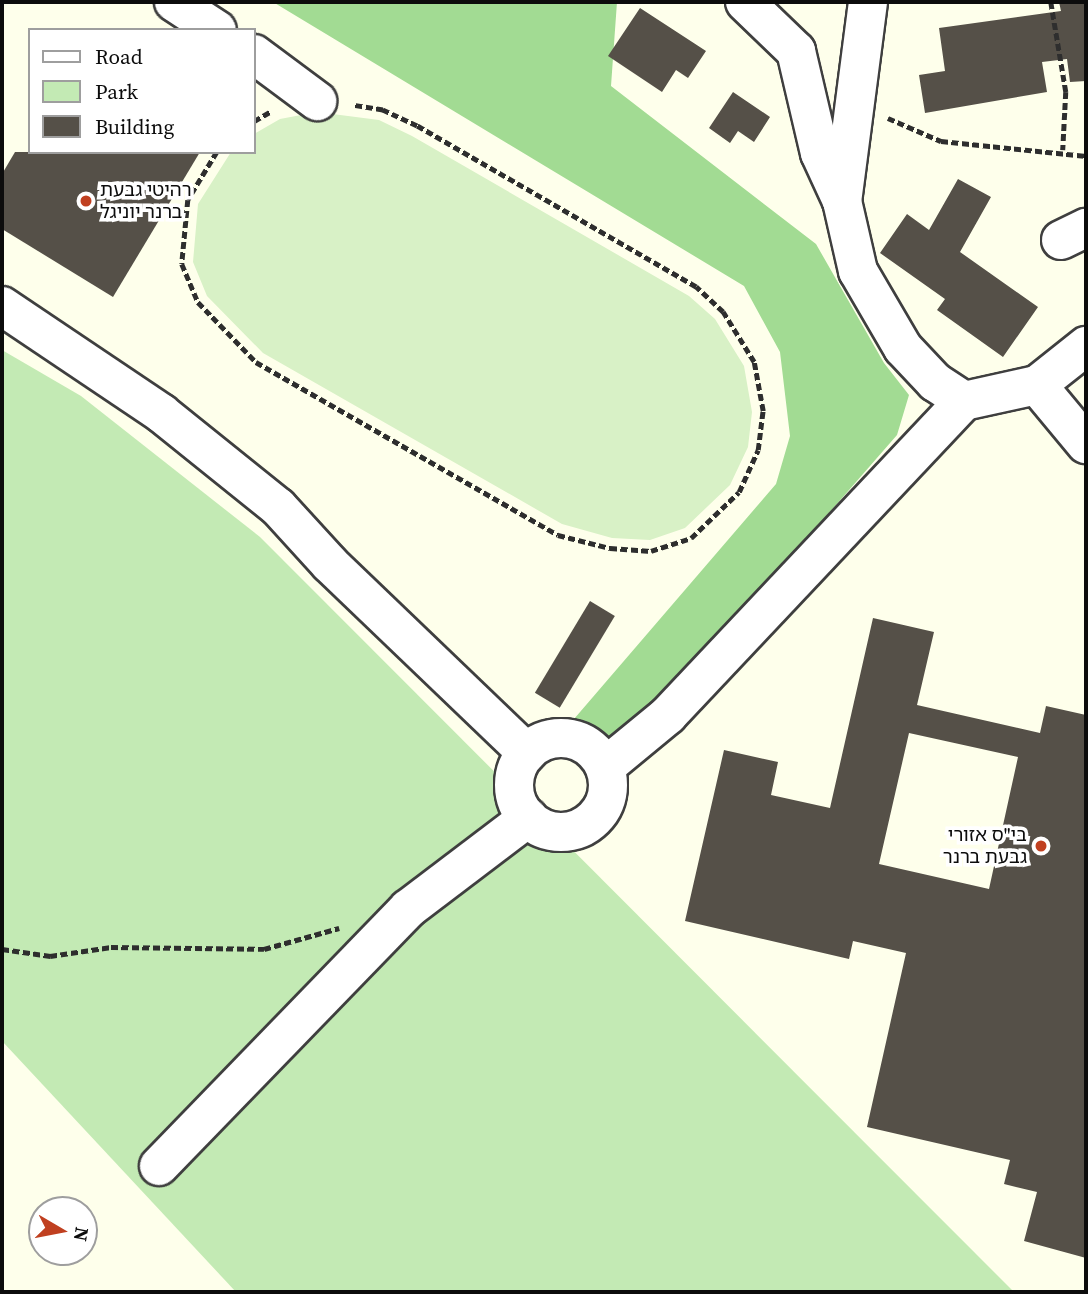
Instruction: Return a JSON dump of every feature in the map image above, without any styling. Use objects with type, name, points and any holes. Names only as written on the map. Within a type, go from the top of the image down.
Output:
[{"type":"street","points":[[174,2],[214,28]]},
{"type":"street","points":[[745,2],[796,51],[820,153],[842,201],[858,271],[903,348],[935,382],[964,401]]},
{"type":"street","points":[[842,201],[868,2]]},
{"type":"street","points":[[256,55],[317,101]]},
{"type":"street","points":[[2,306],[161,413],[278,507],[330,564],[527,753]]},
{"type":"street","points":[[605,767],[668,715],[964,401],[1037,385],[1086,346]]},
{"type":"street","points":[[1037,385],[1086,444]]},
{"type":"street","points":[[555,738],[570,739],[591,749],[605,767],[607,797],[590,823],[562,833],[547,831],[528,818],[516,797],[514,781],[527,753],[555,738]]},
{"type":"street","points":[[159,1166],[408,909],[528,818]]},
{"type":"path","points":[[1052,2],[1066,92],[1063,150]]},
{"type":"path","points":[[216,154],[188,200],[182,264],[198,302],[256,362],[558,535],[610,548],[651,551],[691,538],[739,492],[758,450],[763,411],[754,362],[723,312],[696,287],[417,126],[383,110],[317,101],[276,109],[256,120]]},
{"type":"path","points":[[855,104],[941,141],[1001,150],[1063,150],[1086,156]]},
{"type":"path","points":[[2,949],[50,956],[111,947],[264,948],[342,927]]},
{"type":"green space","points":[[273,2],[617,2],[611,86],[816,244],[884,363],[909,395],[897,435],[665,701],[606,746],[595,733],[568,726],[776,484],[790,436],[780,352],[744,286]]},
{"type":"green space","points":[[317,112],[379,120],[412,136],[689,296],[715,319],[744,366],[752,412],[748,447],[730,485],[685,528],[650,540],[612,538],[562,524],[263,353],[207,296],[193,262],[198,204],[230,154],[256,154],[256,133],[280,119]]},
{"type":"green space","points":[[2,350],[81,396],[260,537],[1014,1292],[236,1292],[2,1041]]},
{"type":"building","points":[[1059,2],[1086,2],[1086,81],[1070,82],[1067,59],[1042,62],[1047,92],[925,113],[919,75],[945,71],[939,28],[1061,11]]},
{"type":"building","points":[[640,8],[706,51],[688,78],[676,70],[662,92],[608,56]]},
{"type":"building","points":[[733,92],[770,117],[754,142],[738,131],[730,143],[709,128]]},
{"type":"building","name":"רהיטי גבעת ברנר יוניגל","points":[[15,152],[199,154],[113,297],[2,229],[2,174]]},
{"type":"building","points":[[958,179],[991,197],[960,252],[1038,307],[1003,357],[937,310],[945,299],[880,253],[907,214],[929,230]]},
{"type":"building","points":[[590,601],[615,616],[560,708],[535,693]]},
{"type":"building","points":[[873,618],[934,632],[917,705],[1040,733],[1046,706],[1086,715],[1086,1258],[1024,1241],[1037,1192],[1004,1184],[1010,1160],[867,1127],[906,953],[853,941],[849,959],[685,921],[724,750],[778,762],[771,795],[830,808]],"holes":[[[909,733],[1018,757],[989,889],[879,864]]]},
{"type":"place","name":"רהיטי גבעת ברנר יוניגל","points":[[86,201]]},
{"type":"place","name":"בי\"ס אזורי גבעת ברנר","points":[[1041,846]]}]
